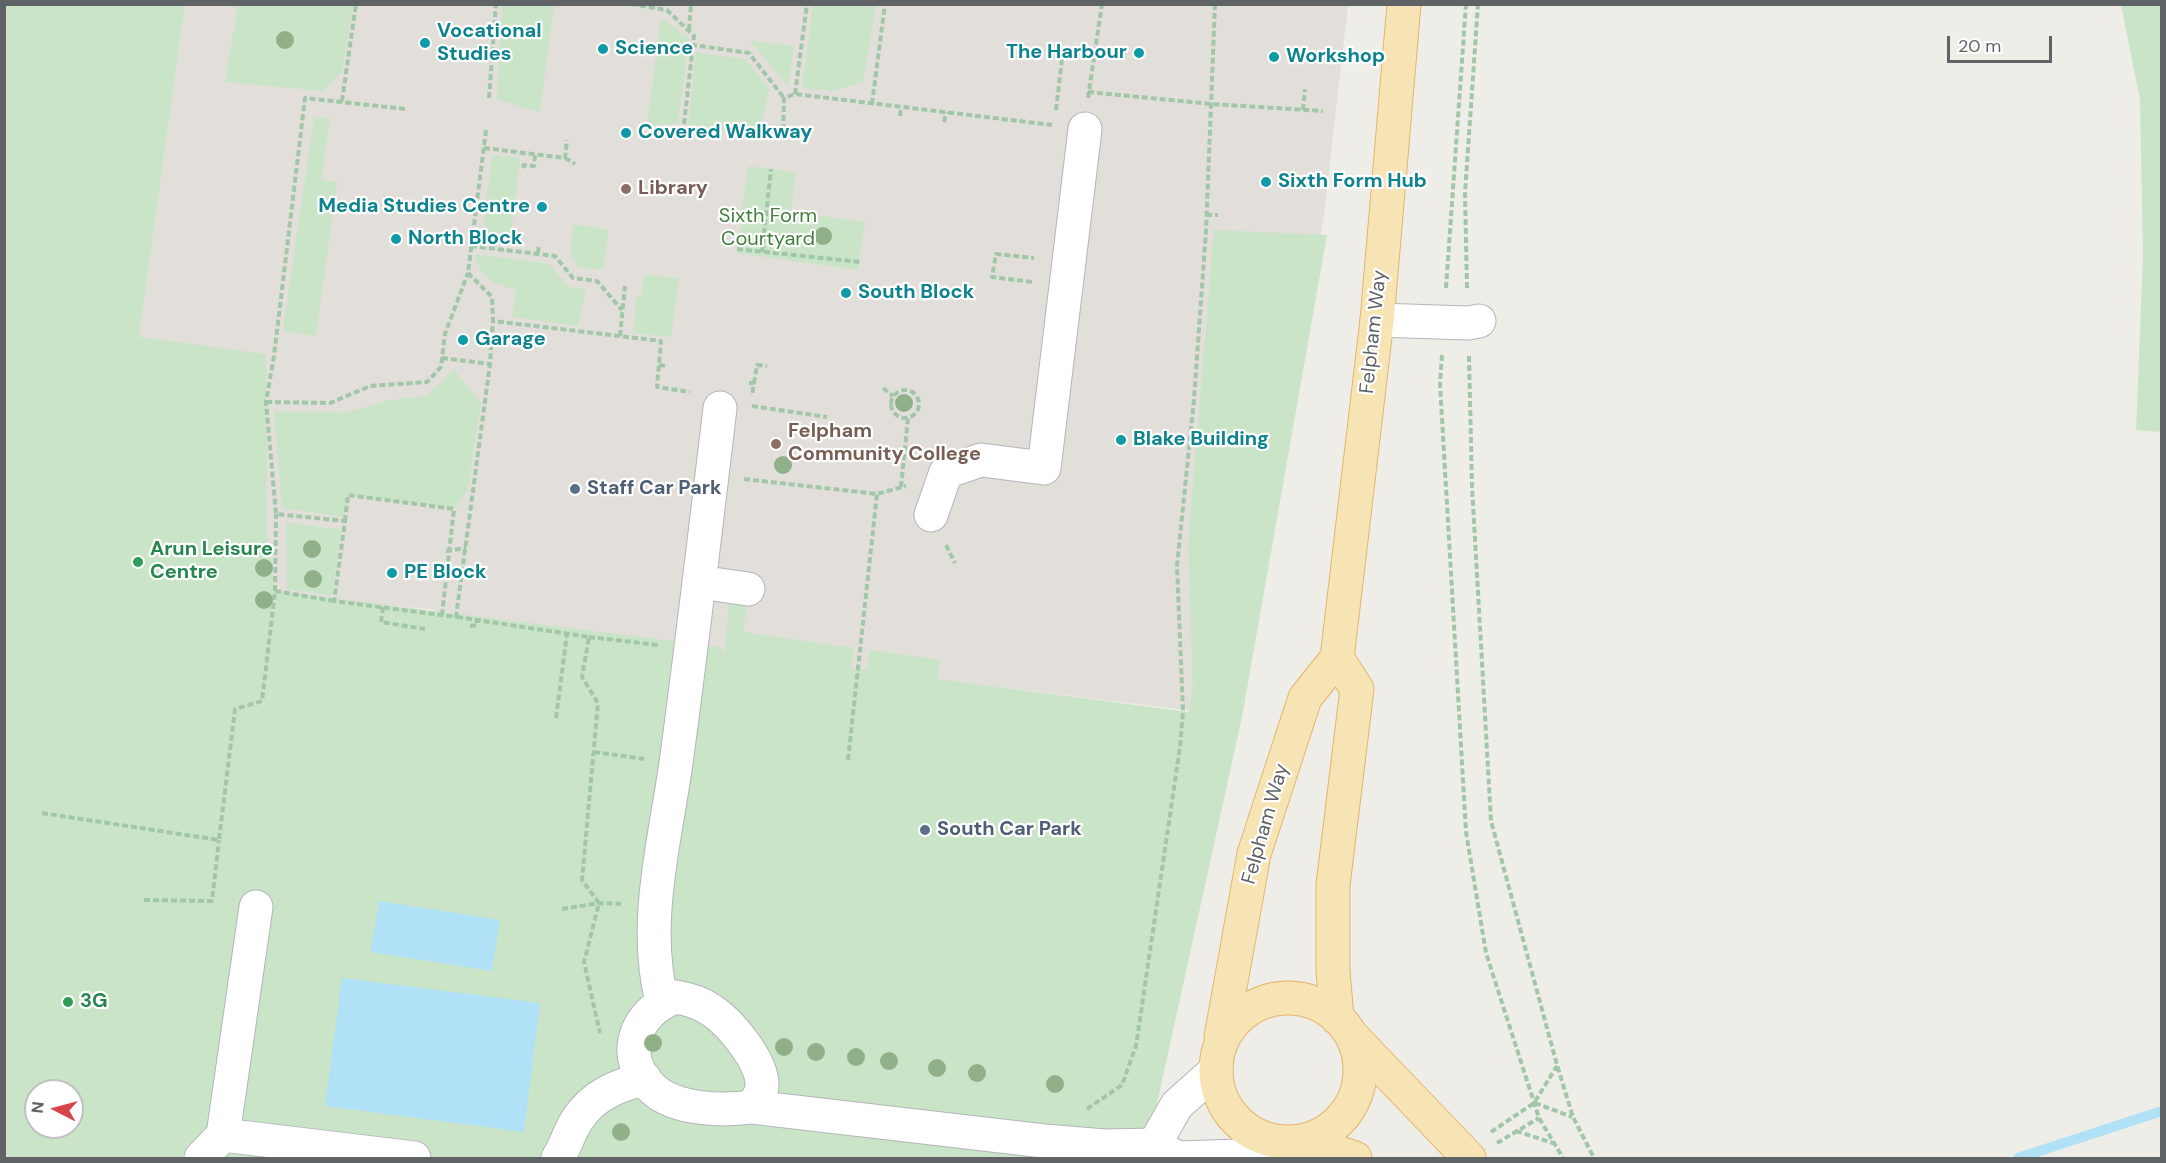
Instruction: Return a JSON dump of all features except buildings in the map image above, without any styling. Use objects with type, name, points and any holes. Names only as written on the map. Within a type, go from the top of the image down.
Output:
[{"type":"main road","name":"Felpham Way","points":[[1355,1158],[1293,1142],[1257,1136],[1238,1123],[1224,1105],[1216,1083],[1216,1070],[1254,854],[1305,698],[1336,658],[1377,320],[1404,4]]},
{"type":"main road","points":[[1293,1142],[1328,1131],[1340,1120],[1357,1092],[1361,1068],[1356,1044],[1343,1024],[1333,971],[1333,885],[1357,689],[1336,658]]},
{"type":"main road","points":[[1221,1037],[1236,1019],[1255,1005],[1276,998],[1301,998],[1324,1007],[1483,1146]]},
{"type":"lane","points":[[931,515],[946,472],[981,460],[1044,468],[1084,129]]},
{"type":"lane","points":[[1377,320],[1464,322]]},
{"type":"lane","points":[[662,1001],[655,975],[655,906],[699,582],[736,407]]},
{"type":"lane","points":[[699,582],[748,589]]},
{"type":"lane","points":[[256,907],[212,1147],[414,1158]]},
{"type":"lane","points":[[752,1107],[762,1088],[759,1065],[738,1036],[712,1010],[690,999],[676,996],[662,1001],[649,1012],[636,1030],[633,1051],[638,1071],[654,1090],[674,1101],[733,1109],[752,1107],[1044,1141],[1105,1146],[1154,1145],[1178,1158],[1241,1156],[1293,1142]]},
{"type":"lane","points":[[1154,1145],[1177,1105],[1216,1070]]},
{"type":"lane","points":[[558,1158],[577,1120],[596,1100],[618,1085],[645,1079]]},
{"type":"path","points":[[342,101],[356,4]]},
{"type":"path","points":[[489,98],[496,4]]},
{"type":"path","points":[[631,4],[667,10],[694,36],[684,124]]},
{"type":"path","points":[[689,30],[691,4]]},
{"type":"path","points":[[795,94],[807,4]]},
{"type":"path","points":[[872,104],[885,4]]},
{"type":"path","points":[[1102,4],[1088,92],[1211,104],[1323,111]]},
{"type":"path","points":[[1085,1111],[1122,1085],[1136,1046],[1180,747],[1183,711],[1178,566],[1194,399],[1206,215],[1215,4]]},
{"type":"path","points":[[1466,4],[1464,322],[1491,820],[1557,1065],[1573,1117],[1594,1158]]},
{"type":"path","points":[[1478,4],[1466,193],[1464,322],[1440,384],[1466,832],[1486,953],[1539,1118],[1563,1158]]},
{"type":"path","points":[[693,45],[749,52],[784,98],[783,139]]},
{"type":"path","points":[[784,98],[795,94],[1054,125],[1063,50]]},
{"type":"path","points":[[1303,110],[1305,89]]},
{"type":"path","points":[[144,900],[212,902],[236,709],[262,701],[275,591],[276,514],[266,402],[274,356],[305,98],[405,109]]},
{"type":"path","points":[[900,116],[901,106]]},
{"type":"path","points":[[944,122],[946,112]]},
{"type":"path","points":[[266,402],[330,403],[370,386],[428,382],[441,367],[445,334],[468,273],[486,130]]},
{"type":"path","points":[[565,158],[567,140]]},
{"type":"path","points":[[484,148],[565,158],[575,164]]},
{"type":"path","points":[[524,168],[524,165],[534,166],[536,154]]},
{"type":"path","points":[[762,252],[771,169]]},
{"type":"path","points":[[1206,215],[1218,215]]},
{"type":"path","points":[[538,254],[539,244]]},
{"type":"path","points":[[471,246],[555,256],[573,278],[597,281],[622,310]]},
{"type":"path","points":[[737,249],[860,262]]},
{"type":"path","points":[[996,254],[1067,274],[992,278],[996,254]]},
{"type":"path","points":[[456,617],[490,364],[493,321],[492,297],[468,273]]},
{"type":"path","points":[[620,336],[626,286]]},
{"type":"path","points":[[493,321],[661,341]]},
{"type":"path","points":[[442,358],[490,364]]},
{"type":"path","points":[[752,400],[752,383],[757,364],[766,366]]},
{"type":"path","points":[[659,365],[667,366]]},
{"type":"path","points":[[883,388],[893,396]]},
{"type":"path","points":[[901,487],[908,418],[919,409],[917,395],[905,389],[893,396],[891,405],[895,414],[908,418]]},
{"type":"path","points":[[736,407],[826,417]]},
{"type":"path","points":[[848,760],[877,494]]},
{"type":"path","points":[[334,601],[348,495],[454,509],[442,615]]},
{"type":"path","points":[[276,514],[345,521]]},
{"type":"path","points":[[448,550],[465,548]]},
{"type":"path","points":[[275,591],[567,634],[666,646]]},
{"type":"path","points":[[383,607],[381,622],[425,629]]},
{"type":"path","points":[[470,626],[477,625],[477,620]]},
{"type":"path","points":[[556,718],[567,634]]},
{"type":"path","points":[[589,637],[582,677],[598,703],[582,880],[599,903]]},
{"type":"path","points":[[594,752],[650,760]]},
{"type":"path","points":[[42,813],[219,840]]},
{"type":"path","points":[[599,903],[584,962],[601,1038]]},
{"type":"path","points":[[562,909],[599,903],[631,904]]},
{"type":"path","points":[[1483,1146],[1534,1102],[1557,1065]]},
{"type":"path","points":[[1534,1102],[1573,1117]]},
{"type":"path","points":[[1483,1146],[1539,1118]]},
{"type":"path","points":[[1516,1131],[1554,1143]]},
{"type":"shaded area","name":"Felpham Community College","points":[[185,5],[1348,5],[1324,215],[1242,717],[724,653],[719,647],[456,617],[429,609],[334,601],[275,591],[267,533],[139,337]]},
{"type":"green space","name":"Arun Leisure Centre","points":[[5,5],[185,5],[139,337],[266,354],[267,533],[275,591],[720,647],[724,653],[730,602],[747,604],[743,632],[853,648],[851,668],[867,670],[870,650],[940,660],[937,679],[1189,712],[1193,684],[1188,545],[1214,230],[1327,235],[1242,717],[1145,1158],[5,1158]]},
{"type":"green space","points":[[238,5],[353,5],[342,72],[323,91],[225,82]]},
{"type":"green space","points":[[502,5],[554,5],[540,112],[497,99]]},
{"type":"green space","points":[[813,5],[876,5],[863,82],[832,91],[802,88]]},
{"type":"green space","points":[[2121,5],[2161,5],[2161,432],[2136,430],[2143,257],[2140,100]]},
{"type":"green space","points":[[661,18],[689,38],[678,124],[647,126]]},
{"type":"green space","points":[[749,40],[794,46],[788,86]]},
{"type":"green space","points":[[696,52],[745,59],[769,89],[759,135],[688,125]]},
{"type":"green space","points":[[314,117],[330,119],[321,180],[337,182],[316,336],[283,331]]},
{"type":"green space","points":[[492,155],[520,158],[511,234],[483,231]]},
{"type":"green space","name":"Sixth Form Courtyard","points":[[748,166],[795,172],[791,212],[865,222],[858,270],[737,253]]},
{"type":"green space","points":[[573,224],[609,230],[603,270],[578,267],[571,256]]},
{"type":"green space","points":[[475,254],[550,264],[568,287],[586,288],[578,326],[512,317],[516,289],[489,279],[480,269]]},
{"type":"green space","points":[[645,274],[679,279],[671,337],[633,333],[637,296],[641,297]]},
{"type":"green space","points":[[454,370],[481,403],[468,489],[454,509],[348,495],[345,517],[282,508],[274,411],[345,413],[390,400],[426,396]]},
{"type":"green space","points":[[286,522],[341,530],[332,596],[287,589]]},
{"type":"water","points":[[379,901],[500,920],[492,971],[371,952]]},
{"type":"water","points":[[342,978],[540,1003],[524,1132],[325,1106]]},
{"type":"waterway","points":[[2018,1158],[2162,1111]]},
{"type":"place","name":"Vocational Studies","points":[[425,43]]},
{"type":"place","name":"Science","points":[[603,49]]},
{"type":"place","name":"The Harbour","points":[[1139,53]]},
{"type":"place","name":"Workshop","points":[[1274,57]]},
{"type":"place","name":"Covered Walkway","points":[[626,133]]},
{"type":"place","name":"Sixth Form Hub","points":[[1266,182]]},
{"type":"place","name":"Library","points":[[626,189]]},
{"type":"place","name":"Media Studies Centre","points":[[542,207]]},
{"type":"place","name":"North Block","points":[[396,239]]},
{"type":"place","name":"South Block","points":[[846,293]]},
{"type":"place","name":"Garage","points":[[463,340]]},
{"type":"place","name":"Blake Building","points":[[1121,440]]},
{"type":"place","name":"Felpham Community College","points":[[776,444]]},
{"type":"place","name":"Staff Car Park","points":[[575,489]]},
{"type":"place","name":"Arun Leisure Centre","points":[[138,562]]},
{"type":"place","name":"PE Block","points":[[392,573]]},
{"type":"place","name":"South Car Park","points":[[925,830]]},
{"type":"place","name":"3G","points":[[68,1002]]}]
